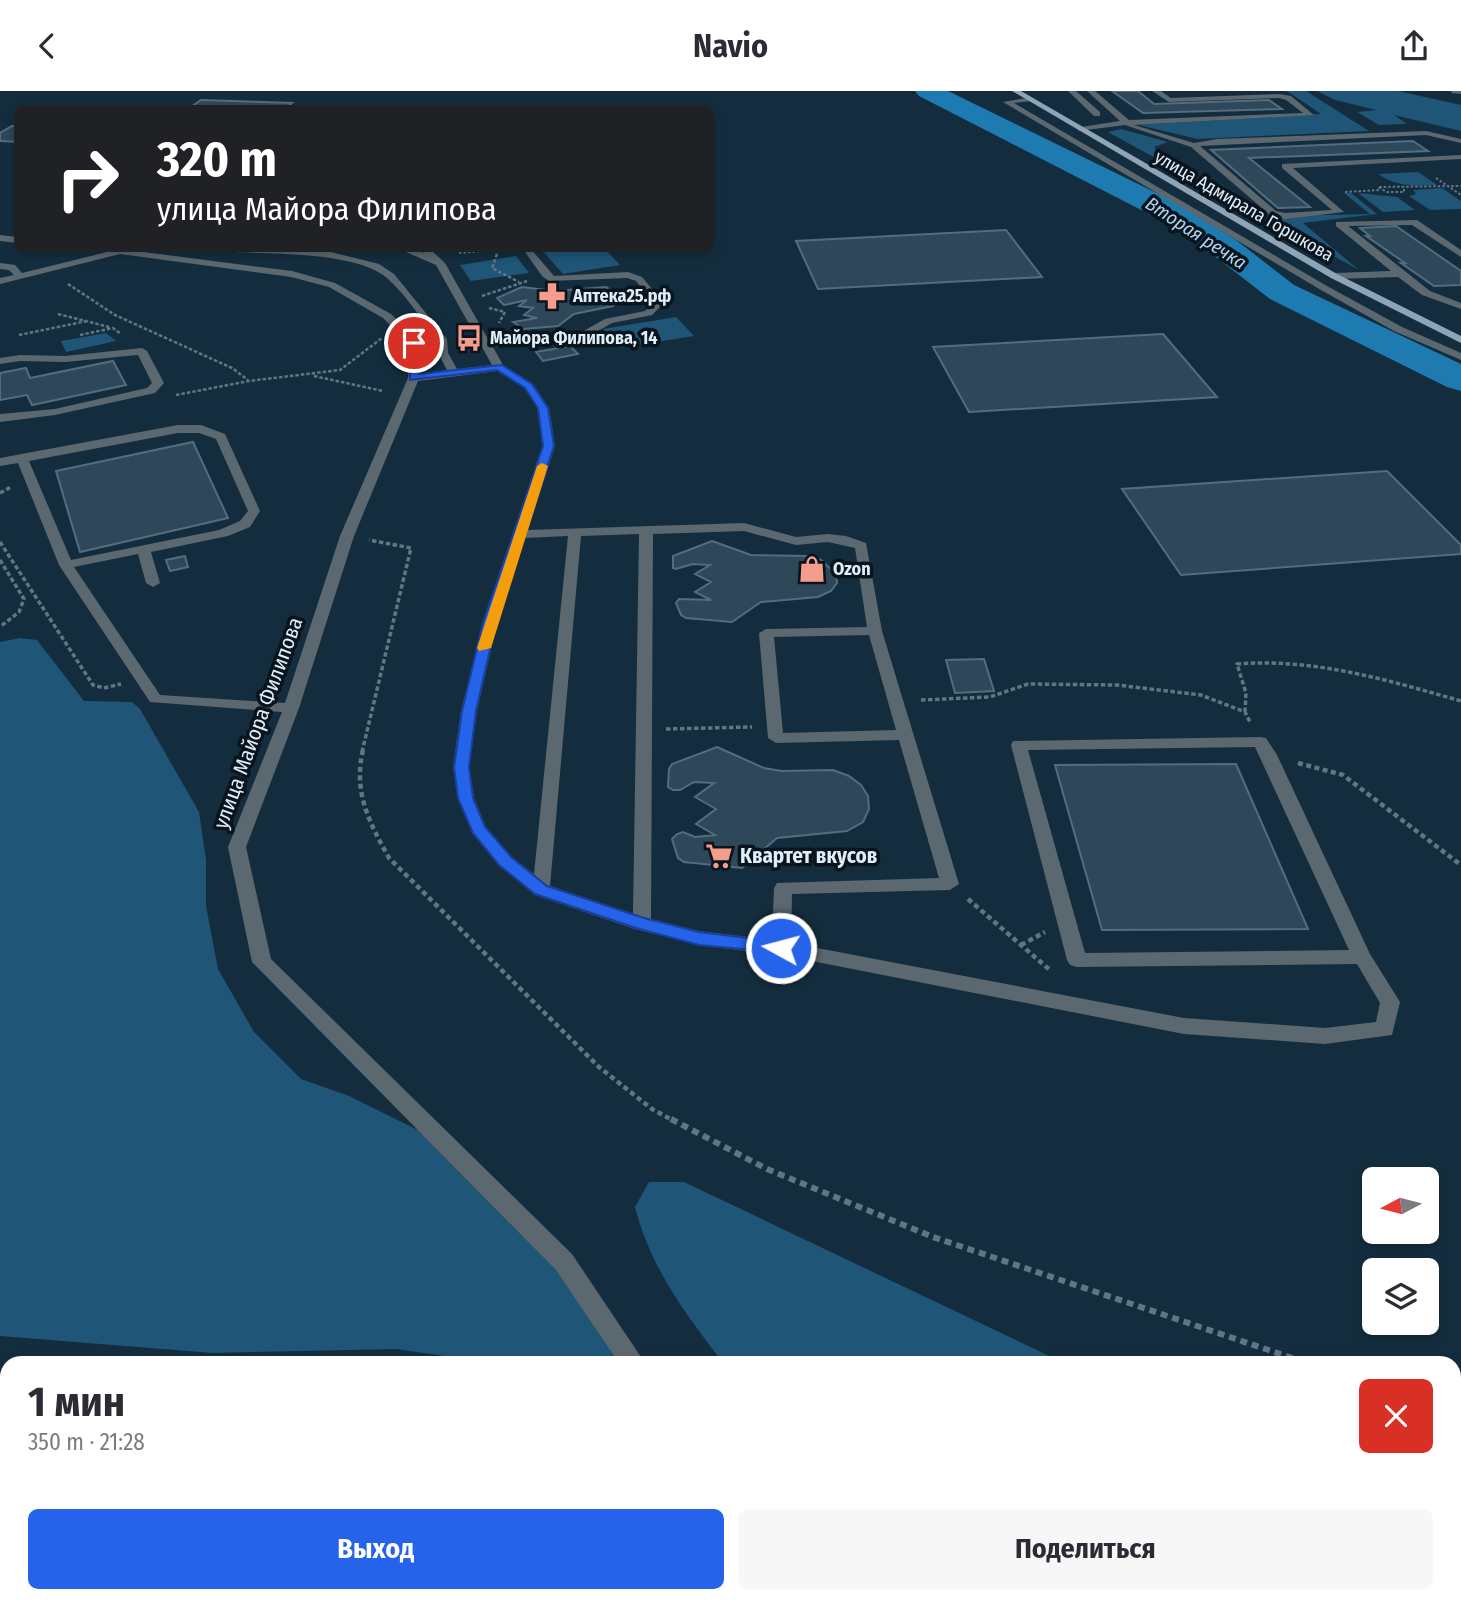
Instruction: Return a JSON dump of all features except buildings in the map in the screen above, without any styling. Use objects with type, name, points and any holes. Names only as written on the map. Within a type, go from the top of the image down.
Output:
[{"type":"main road","name":"улица Адмирала Горшкова","points":[[1016,91],[1334,277],[1461,340]]},
{"type":"street","points":[[1072,91],[1097,114]]},
{"type":"street","points":[[1091,91],[1127,123],[1141,130],[1194,145],[1273,213],[1285,216],[1340,212],[1285,166],[1461,155]]},
{"type":"street","points":[[1081,129],[1127,123],[1310,115],[1288,98],[1279,96],[1169,100],[1156,91]]},
{"type":"street","points":[[1455,91],[1461,92]]},
{"type":"street","points":[[1029,99],[1007,102],[1324,288],[1398,329],[1461,358]]},
{"type":"street","points":[[1194,145],[1209,141],[1426,132],[1461,141]]},
{"type":"street","points":[[1426,132],[1461,155]]},
{"type":"street","points":[[1461,254],[1414,222],[1339,224],[1426,293],[1461,306]]},
{"type":"street","points":[[0,281],[121,252]]},
{"type":"street","name":"улица Майора Филипова","points":[[146,252],[292,274],[332,285],[387,316],[414,343],[414,378],[347,536],[291,708],[237,847],[262,963],[564,1262],[628,1356]]},
{"type":"street","points":[[282,252],[331,255],[376,266],[391,276],[443,341],[443,353],[454,373]]},
{"type":"street","points":[[411,252],[440,263]]},
{"type":"street","points":[[428,252],[440,263],[499,367],[528,386],[543,408],[549,446],[490,623],[469,711],[461,767],[466,798],[478,829],[505,861],[541,890],[642,924],[699,938],[781,948],[1184,1026],[1325,1036],[1385,1029],[1390,1002],[1362,957],[1265,748],[1018,745],[1077,960],[1362,957]]},
{"type":"street","points":[[486,344],[578,338],[609,321],[648,313],[659,303],[639,279],[628,275],[552,279],[545,274],[529,252]]},
{"type":"street","points":[[0,266],[12,267],[20,276]]},
{"type":"street","points":[[1334,277],[1400,274]]},
{"type":"street","points":[[0,361],[20,358],[65,359],[142,351],[158,383],[151,391],[55,412],[0,418]]},
{"type":"street","points":[[414,378],[499,367]]},
{"type":"street","points":[[0,462],[178,429],[201,429],[221,437],[254,511],[244,524],[223,533],[66,565]]},
{"type":"street","points":[[22,459],[66,565],[155,699],[291,708]]},
{"type":"street","points":[[519,534],[744,527],[796,541],[828,538],[861,546],[875,631],[950,884],[783,888],[781,948]]},
{"type":"street","points":[[642,924],[646,530]]},
{"type":"street","points":[[541,890],[575,532]]},
{"type":"street","points":[[143,549],[153,583]]},
{"type":"street","points":[[875,631],[766,633],[776,738],[905,735]]},
{"type":"path","points":[[1429,173],[1461,195]]},
{"type":"path","points":[[1340,184],[1359,199]]},
{"type":"path","points":[[1380,190],[1379,186],[1385,185],[1404,189],[1461,186]]},
{"type":"path","points":[[1349,191],[1380,190],[1399,193],[1404,189]]},
{"type":"path","points":[[498,252],[492,268],[519,282]]},
{"type":"path","points":[[45,269],[115,315],[232,368],[249,381]]},
{"type":"path","points":[[481,300],[482,296],[519,282],[552,279]]},
{"type":"path","points":[[488,308],[505,312],[498,320],[503,330]]},
{"type":"path","points":[[58,314],[113,328]]},
{"type":"path","points":[[19,336],[87,321]]},
{"type":"path","points":[[151,391],[175,395],[249,381],[340,370],[357,360],[397,325]]},
{"type":"path","points":[[306,375],[345,380],[405,398]]},
{"type":"path","points":[[347,536],[411,548],[358,770],[366,818],[388,858],[599,1067],[652,1109],[767,1169],[933,1237],[1286,1356]]},
{"type":"path","points":[[0,560],[24,599],[19,612],[0,627]]},
{"type":"path","points":[[1461,701],[1359,673],[1270,660],[1237,664],[1246,693],[1245,712],[1265,748],[1343,775],[1461,866]]},
{"type":"path","points":[[895,701],[990,697],[1028,684],[1116,685],[1201,695],[1245,712]]},
{"type":"path","points":[[644,729],[775,726]]},
{"type":"path","points":[[950,884],[1059,977]]},
{"type":"shaded area","points":[[1287,91],[1306,91],[1369,131],[1197,139],[1139,125],[1321,114]]},
{"type":"shaded area","points":[[1317,91],[1398,91],[1461,105],[1461,131],[1394,115],[1407,124],[1379,125],[1357,112],[1376,110],[1335,100]]},
{"type":"shaded area","points":[[1121,129],[1168,142],[1154,147],[1182,172],[1221,184],[1271,216],[1370,214],[1344,193],[1351,193],[1377,214],[1303,223],[1359,270],[1108,132]]},
{"type":"shaded area","points":[[1418,172],[1437,185],[1399,183],[1378,174]]},
{"type":"shaded area","points":[[1442,188],[1461,201],[1461,209],[1430,210],[1409,196],[1416,194],[1413,190]]},
{"type":"shaded area","points":[[1358,193],[1397,197],[1415,210],[1383,212]]},
{"type":"shaded area","points":[[544,252],[608,252],[620,265],[563,274]]},
{"type":"shaded area","points":[[516,256],[529,273],[471,281],[460,265]]},
{"type":"shaded area","points":[[676,317],[694,336],[619,348],[603,329]]},
{"type":"shaded area","points":[[106,333],[116,341],[66,352],[61,341]]},
{"type":"shaded area","points":[[20,638],[37,640],[84,701],[132,702],[140,709],[199,812],[206,860],[206,906],[218,969],[254,1032],[301,1079],[349,1096],[424,1133],[545,1228],[627,1356],[444,1356],[396,1349],[213,1353],[0,1336],[0,642]]},
{"type":"shaded area","points":[[649,1182],[684,1182],[1049,1356],[718,1356],[683,1308],[660,1270],[650,1251],[635,1207]]},
{"type":"waterway","name":"Вторая речка","points":[[928,91],[1164,209],[1224,247],[1282,292],[1349,322],[1461,379]]},
{"type":"slow traffic","points":[[484,648],[542,466]]},
{"type":"place","name":"Аптека25.рф","points":[[552,296]]},
{"type":"place","name":"Майора Филипова, 14","points":[[469,338]]},
{"type":"place","name":"Ozon","points":[[812,569]]},
{"type":"place","name":"Квартет вкусов","points":[[719,856]]},
{"type":"route","points":[[414,343],[414,378],[499,367],[528,386],[543,408],[549,446],[490,623],[469,711],[461,767],[466,798],[478,829],[505,861],[541,890],[642,924],[699,938],[781,948]]}]
